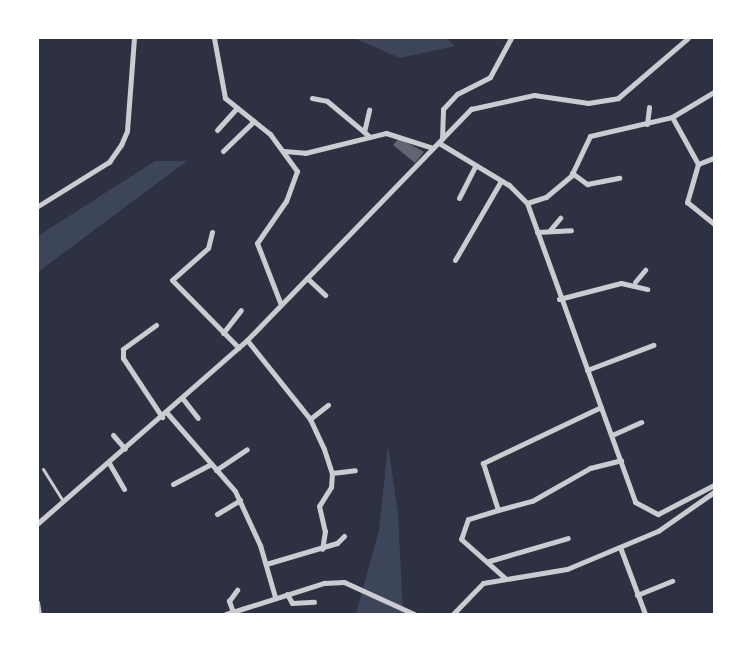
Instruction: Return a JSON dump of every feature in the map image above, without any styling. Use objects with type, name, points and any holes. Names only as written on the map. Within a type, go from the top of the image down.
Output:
[{"type":"street","points":[[38,206],[109,162],[121,145],[127,131],[134,38]]},
{"type":"street","points":[[214,38],[221,90],[237,108],[285,151],[297,171],[286,201],[257,243],[281,305]]},
{"type":"street","points":[[440,141],[443,109],[457,94],[490,77],[511,38]]},
{"type":"street","points":[[38,524],[239,348],[440,141],[481,103],[534,95],[588,103],[618,98],[688,38]]},
{"type":"street","points":[[527,203],[546,197],[572,173],[590,136],[672,117],[714,92]]},
{"type":"street","points":[[312,98],[327,101],[370,137]]},
{"type":"street","points":[[647,124],[649,107]]},
{"type":"street","points":[[217,130],[237,108]]},
{"type":"street","points":[[364,132],[369,110]]},
{"type":"street","points":[[672,117],[698,164],[687,202],[714,224]]},
{"type":"street","points":[[224,151],[254,121]]},
{"type":"street","points":[[285,151],[305,153],[370,137],[401,134],[434,148]]},
{"type":"street","points":[[440,141],[474,168],[501,181],[527,203],[635,502],[658,514],[714,485]]},
{"type":"street","points":[[698,164],[714,158]]},
{"type":"street","points":[[459,198],[474,168]]},
{"type":"street","points":[[572,173],[587,184],[619,178]]},
{"type":"street","points":[[455,260],[501,181]]},
{"type":"street","points":[[550,230],[560,218]]},
{"type":"street","points":[[537,232],[571,230]]},
{"type":"street","points":[[212,232],[208,248],[172,280],[239,348]]},
{"type":"street","points":[[560,299],[636,282],[645,270]]},
{"type":"street","points":[[307,278],[325,295]]},
{"type":"street","points":[[636,282],[647,289]]},
{"type":"street","points":[[223,333],[241,310]]},
{"type":"street","points":[[156,325],[123,349],[123,358],[164,415],[211,464],[240,500],[266,564],[275,597]]},
{"type":"street","points":[[247,340],[310,419],[332,473],[331,487],[319,506],[322,549]]},
{"type":"street","points":[[587,370],[653,345]]},
{"type":"street","points":[[183,399],[198,418]]},
{"type":"street","points":[[310,419],[328,405]]},
{"type":"street","points":[[498,510],[483,463],[601,407]]},
{"type":"street","points":[[612,435],[641,422]]},
{"type":"street","points":[[113,435],[125,449]]},
{"type":"street","points":[[216,470],[247,449]]},
{"type":"street","points":[[506,579],[489,561],[467,549],[462,530],[468,519],[532,501],[590,468],[621,460]]},
{"type":"street","points":[[109,463],[124,489]]},
{"type":"street","points":[[173,484],[211,464]]},
{"type":"street","points":[[332,473],[355,470]]},
{"type":"street","points":[[453,615],[471,591],[506,579],[559,572],[658,531],[714,492]]},
{"type":"street","points":[[216,514],[240,500]]},
{"type":"street","points":[[266,564],[322,549],[344,536]]},
{"type":"street","points":[[489,561],[568,538]]},
{"type":"street","points":[[620,547],[645,615]]},
{"type":"street","points":[[637,595],[672,581]]},
{"type":"street","points":[[237,590],[229,601],[229,613],[275,597],[344,582],[414,615]]},
{"type":"street","points":[[287,594],[291,603],[314,602]]},
{"type":"lane","points":[[43,469],[64,501]]},
{"type":"lane","points":[[38,602],[40,615]]},
{"type":"shaded area","points":[[354,38],[446,38],[455,46],[400,58]]},
{"type":"shaded area","points":[[155,161],[187,161],[38,272],[38,236]]},
{"type":"shaded area","points":[[388,445],[398,513],[403,614],[356,614],[379,530]]},
{"type":"building","points":[[399,138],[424,152],[415,163],[393,145]]}]
